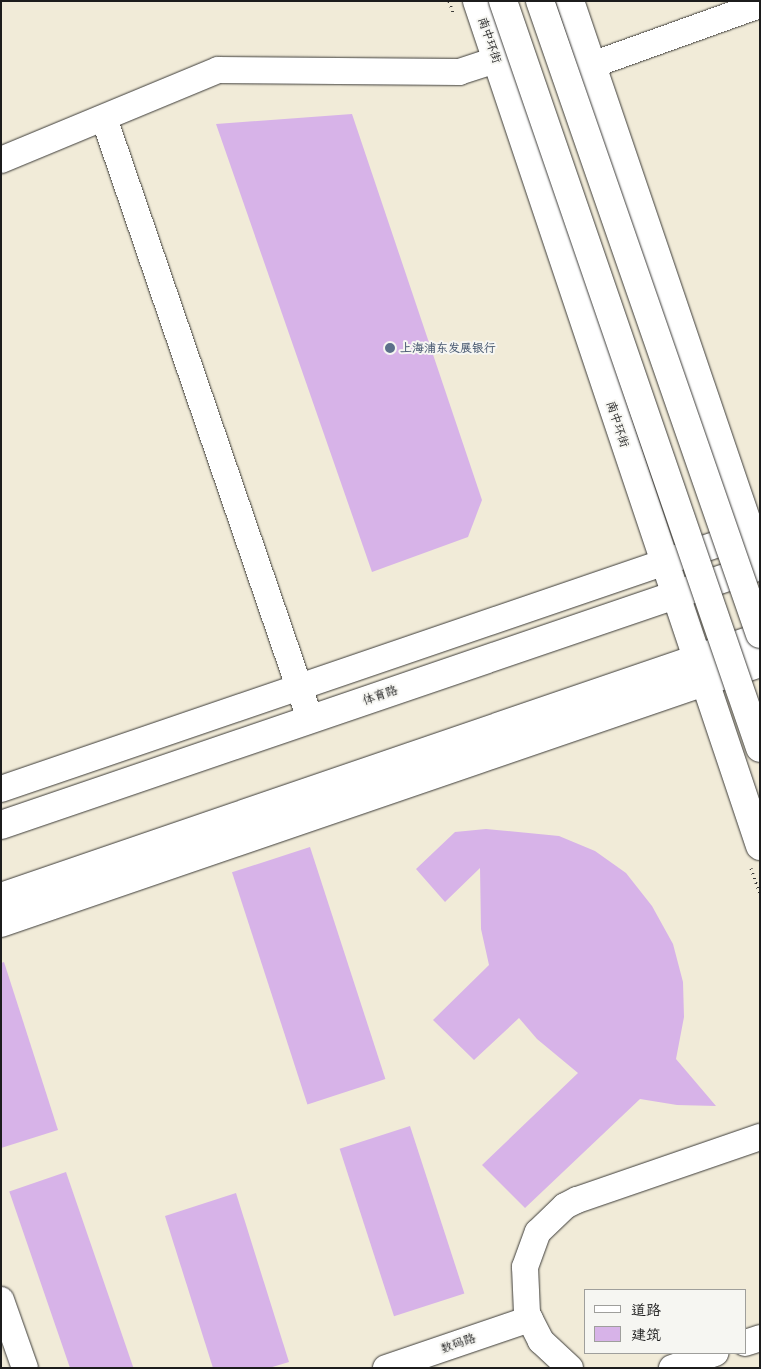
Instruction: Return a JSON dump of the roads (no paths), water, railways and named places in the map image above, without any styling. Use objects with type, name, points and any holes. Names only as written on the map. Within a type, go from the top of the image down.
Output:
[{"type":"main road","name":"南中环街","points":[[477,1],[699,670],[760,846]]},
{"type":"main road","name":"南中环街","points":[[503,1],[760,748]]},
{"type":"main road","points":[[1,897],[699,670],[760,636],[540,1]]},
{"type":"main road","points":[[570,1],[755,531],[760,560]]},
{"type":"main road","name":"体育路","points":[[1,825],[760,566]]},
{"type":"street","points":[[592,65],[760,6]]},
{"type":"street","points":[[1,160],[218,70],[460,72],[496,60]]},
{"type":"street","points":[[104,118],[310,719]]},
{"type":"street","points":[[1,789],[755,531]]},
{"type":"street","points":[[1,924],[699,670],[760,664]]},
{"type":"street","points":[[570,1368],[541,1341],[530,1319],[525,1267],[538,1232],[565,1206],[760,1137]]},
{"type":"street","points":[[1,1300],[25,1368]]},
{"type":"street","name":"数码路","points":[[386,1368],[530,1319]]},
{"type":"street","points":[[746,1343],[760,1338]]},
{"type":"street","points":[[672,1368],[712,1354]]},
{"type":"place","name":"上海浦东发展银行","points":[[390,348]]}]
